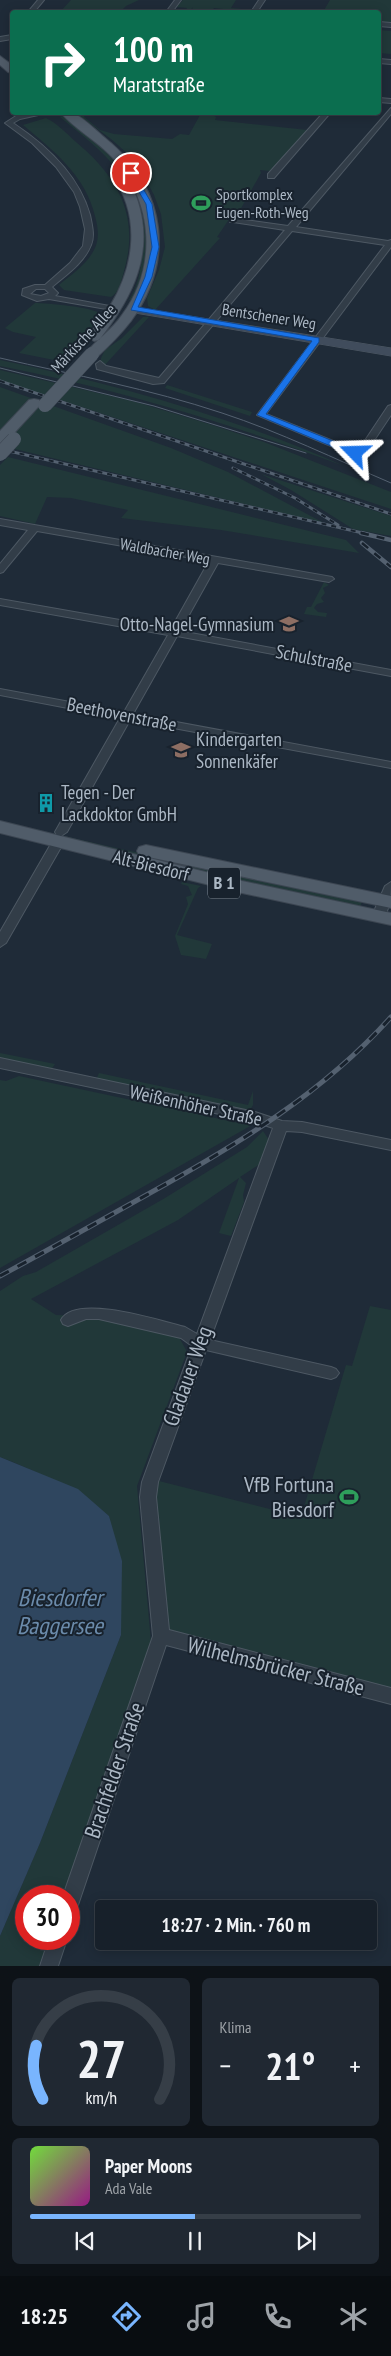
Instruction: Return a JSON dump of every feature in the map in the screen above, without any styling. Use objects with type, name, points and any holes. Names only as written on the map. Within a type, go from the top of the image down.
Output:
[{"type":"main road","points":[[0,59],[10,74]]},
{"type":"main road","name":"Märkische Allee","points":[[52,115],[109,165],[122,180],[130,196],[138,222],[139,241],[135,271],[91,357]]},
{"type":"main road","name":"Märkische Allee","points":[[0,454],[6,438],[91,357],[136,310],[149,277],[155,247],[149,204],[140,186],[121,160],[69,115]]},
{"type":"main road","points":[[116,307],[136,310]]},
{"type":"main road","name":"Alt-Biesdorf","points":[[1,825],[59,837],[242,888],[387,905]]},
{"type":"street","points":[[32,10],[41,0]]},
{"type":"street","points":[[170,10],[178,0]]},
{"type":"street","points":[[91,357],[100,367],[158,382],[391,110]]},
{"type":"street","points":[[38,115],[17,121],[14,123],[16,128],[58,164],[79,193],[86,210],[89,230],[85,250],[47,287],[35,287],[25,293],[34,298],[51,295],[116,307]]},
{"type":"street","points":[[271,176],[325,115]]},
{"type":"street","points":[[233,220],[390,243],[261,415],[360,455],[391,408]]},
{"type":"street","points":[[47,287],[51,295]]},
{"type":"street","name":"Bentschener Weg","points":[[136,310],[391,352]]},
{"type":"street","name":"Waldbacher Weg","points":[[0,522],[329,579]]},
{"type":"street","points":[[0,570],[35,528]]},
{"type":"street","points":[[0,943],[216,560]]},
{"type":"street","name":"Schulstraße","points":[[0,602],[174,632],[391,673]]},
{"type":"street","name":"Beethovenstraße","points":[[0,692],[391,765]]},
{"type":"street","name":"Weißenhöher Straße","points":[[0,1063],[255,1117],[281,1126],[302,1127],[391,1144]]},
{"type":"street","name":"Gladauer Weg","points":[[161,1636],[148,1497],[150,1482],[281,1126]]},
{"type":"street","points":[[68,1320],[85,1313],[99,1313],[185,1334],[200,1343],[331,1373]]},
{"type":"street","name":"Wilhelmsbrücker Straße","points":[[161,1636],[391,1696]]},
{"type":"street","name":"Brachfelder Straße","points":[[76,1885],[161,1636]]},
{"type":"street","points":[[51,1965],[55,1950]]},
{"type":"green space","points":[[71,0],[139,0],[123,9],[136,10],[62,10]]},
{"type":"green space","points":[[183,0],[236,0],[231,8],[253,10],[214,8],[212,10],[192,10],[193,7],[191,10],[186,10],[187,8],[176,7]]},
{"type":"green space","points":[[330,0],[391,0],[391,23],[381,22],[381,10],[324,10]]},
{"type":"green space","points":[[381,30],[391,31],[391,54],[381,53]]},
{"type":"green space","points":[[79,115],[85,115],[84,117],[100,130],[114,134],[172,139],[180,134],[189,135],[200,115],[213,115],[216,117],[215,120],[307,130],[270,171],[260,170],[261,173],[239,212],[234,212],[217,237],[220,238],[155,310],[148,306],[147,298],[159,270],[165,247],[161,214],[154,195],[136,161],[111,139]]},
{"type":"green space","points":[[62,116],[107,152],[134,186],[148,224],[146,266],[132,301],[129,300],[135,290],[142,257],[143,233],[140,212],[122,176],[109,160],[60,117]]},
{"type":"green space","points":[[46,118],[91,155],[114,184],[122,199],[127,215],[128,251],[120,286],[111,297],[64,290],[59,285],[91,255],[97,242],[98,229],[91,202],[76,176],[57,154],[23,125]]},
{"type":"green space","points":[[35,303],[80,307],[101,314],[75,351],[64,362],[19,353],[36,337],[13,332],[5,328]]},
{"type":"green space","points":[[143,317],[149,317],[103,367],[101,366],[101,358],[105,350],[122,338]]},
{"type":"green space","points":[[0,360],[88,380],[175,404],[260,432],[344,466],[174,409],[88,385],[0,366]]},
{"type":"green space","points":[[0,370],[136,402],[264,442],[391,492],[391,509],[0,380]]},
{"type":"green space","points":[[167,385],[252,412],[250,416],[165,388]]},
{"type":"green space","points":[[0,387],[171,448],[228,472],[324,523],[2,446],[0,448]]},
{"type":"green space","points":[[8,457],[346,540],[359,553],[221,530],[121,518],[128,510],[71,498],[47,497],[35,524],[0,516],[0,465]]},
{"type":"green space","points":[[261,474],[391,516],[391,536],[353,529],[291,490]]},
{"type":"green space","points":[[324,582],[329,585],[323,588],[325,593],[321,598],[324,602],[317,604],[314,608],[318,612],[327,613],[326,617],[304,614],[307,607],[311,607]]},
{"type":"green space","points":[[0,821],[116,848],[363,899],[360,907],[252,885]]},
{"type":"green space","points":[[182,882],[201,886],[198,888],[177,935],[212,944],[206,959],[181,955],[175,936],[188,904],[186,897],[192,895],[188,886],[181,884]]},
{"type":"green space","points":[[0,1053],[55,1064],[51,1070],[35,1067],[34,1065],[0,1058]]},
{"type":"green space","points":[[99,1073],[248,1105],[253,1091],[253,1105],[250,1110],[245,1111],[96,1080]]},
{"type":"green space","points":[[19,1076],[252,1125],[0,1268],[0,1080],[6,1081]]},
{"type":"green space","points":[[263,1131],[269,1140],[260,1164],[240,1177],[246,1183],[243,1195],[244,1202],[231,1236],[219,1233],[239,1178],[178,1220],[31,1299],[56,1315],[89,1316],[179,1337],[187,1352],[137,1486],[151,1642],[67,1885],[22,1885],[121,1635],[109,1516],[57,1482],[0,1457],[0,1291],[23,1276],[36,1272],[165,1198],[247,1147]]},
{"type":"green space","name":"VfB Fortuna Biesdorf","points":[[370,1306],[391,1310],[391,1689],[168,1630],[156,1514],[155,1480],[301,1517],[346,1365],[352,1366]]},
{"type":"green space","points":[[15,1901],[15,1950],[45,1950],[39,1966],[0,1966],[0,1936]]},
{"type":"water","name":"Biesdorfer Baggersee","points":[[0,1457],[78,1489],[109,1516],[122,1561],[121,1635],[40,1843],[22,1885],[15,1885],[15,1901],[0,1936]]},
{"type":"tram line","points":[[0,358],[195,404],[244,420],[391,483]]},
{"type":"tram line","points":[[0,368],[154,406],[306,453]]},
{"type":"railway","points":[[0,381],[391,514]]},
{"type":"railway","points":[[0,449],[367,534]]},
{"type":"railway","points":[[233,468],[295,498],[338,525]]},
{"type":"railway","points":[[361,533],[391,540]]},
{"type":"railway","points":[[362,543],[391,567]]},
{"type":"railway","points":[[0,1276],[215,1156],[247,1136],[337,1070],[391,1017]]},
{"type":"place","name":"Sportkomplex Eugen-Roth-Weg","points":[[201,203]]},
{"type":"place","name":"Otto-Nagel-Gymnasium","points":[[289,624]]},
{"type":"place","name":"Kindergarten Sonnenkäfer","points":[[181,750]]},
{"type":"place","name":"Tegen - Der Lackdoktor GmbH","points":[[46,803]]},
{"type":"place","name":"VfB Fortuna Biesdorf","points":[[349,1497]]},
{"type":"route","points":[[131,173],[149,204],[155,247],[149,277],[133,309],[317,340],[261,415],[355,453]]}]
